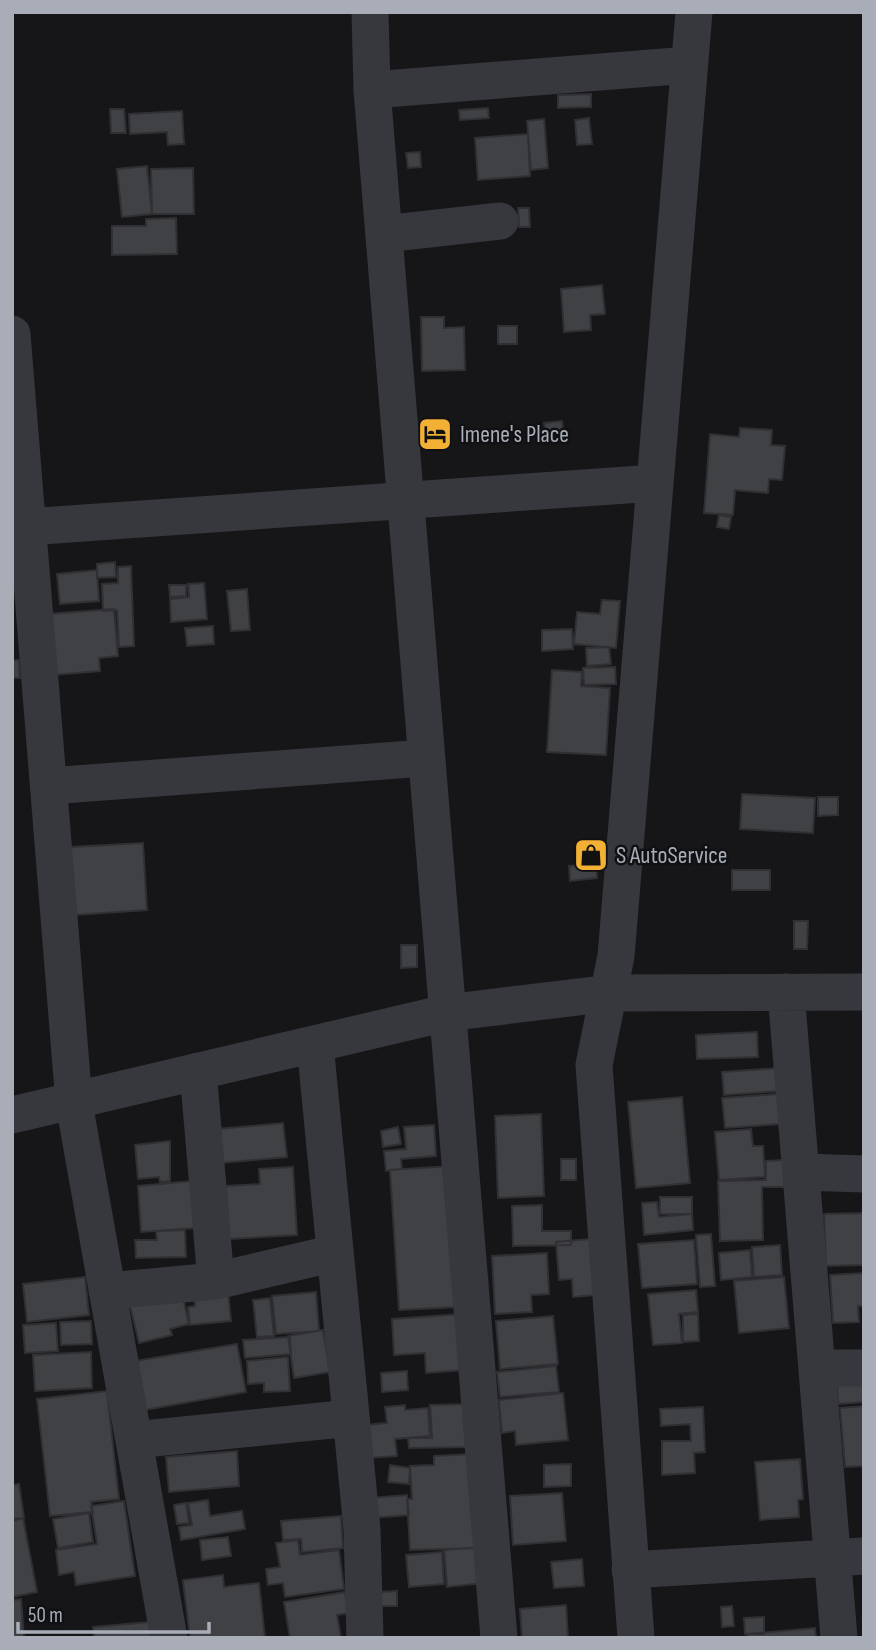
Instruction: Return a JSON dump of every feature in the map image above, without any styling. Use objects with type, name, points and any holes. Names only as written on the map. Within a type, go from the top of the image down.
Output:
[{"type":"street","points":[[370,12],[372,90],[499,1638]]},
{"type":"street","points":[[636,1638],[594,1065],[611,993],[694,12]]},
{"type":"street","points":[[372,90],[689,65]]},
{"type":"street","points":[[384,234],[500,221]]},
{"type":"street","points":[[12,334],[20,527],[49,786],[74,1103],[169,1638]]},
{"type":"street","points":[[20,527],[655,483]]},
{"type":"street","points":[[49,786],[425,758]]},
{"type":"street","points":[[786,992],[817,1368],[848,1556],[839,1638]]},
{"type":"street","points":[[12,1115],[74,1103],[198,1070],[446,1013],[611,993],[864,992]]},
{"type":"street","points":[[314,1044],[362,1529],[365,1638]]},
{"type":"street","points":[[198,1070],[216,1281]]},
{"type":"street","points":[[802,1172],[864,1174]]},
{"type":"street","points":[[107,1290],[216,1281],[335,1253]]},
{"type":"street","points":[[817,1368],[864,1368]]},
{"type":"street","points":[[134,1440],[351,1418]]},
{"type":"street","points":[[630,1570],[848,1556]]},
{"type":"building","points":[[591,94],[591,107],[558,108],[558,95]]},
{"type":"building","points":[[488,108],[489,118],[460,120],[459,110]]},
{"type":"building","points":[[110,109],[124,109],[126,133],[111,133]]},
{"type":"building","points":[[182,111],[184,144],[168,145],[167,132],[130,134],[129,114]]},
{"type":"building","points":[[589,118],[592,144],[577,145],[575,120]]},
{"type":"building","points":[[544,119],[548,168],[531,170],[527,121]]},
{"type":"building","points":[[528,134],[530,176],[478,180],[475,138]]},
{"type":"building","points":[[420,152],[421,167],[408,168],[406,153]]},
{"type":"building","points":[[147,166],[152,214],[122,217],[117,169]]},
{"type":"building","points":[[193,168],[194,214],[152,214],[151,169]]},
{"type":"building","points":[[518,208],[529,208],[530,227],[519,227]]},
{"type":"building","points":[[176,218],[177,254],[112,255],[112,226],[146,226],[146,219]]},
{"type":"building","points":[[602,285],[605,314],[590,315],[591,330],[564,332],[561,289]]},
{"type":"building","points":[[421,317],[444,317],[444,328],[464,327],[465,370],[422,371]]},
{"type":"building","points":[[498,326],[517,326],[517,344],[498,344]]},
{"type":"building","points":[[562,421],[565,441],[547,443],[544,423]]},
{"type":"building","points":[[740,428],[772,430],[771,445],[785,446],[782,480],[769,479],[768,493],[735,490],[733,515],[704,513],[710,434],[739,437]]},
{"type":"building","points":[[719,515],[731,517],[729,529],[717,527]]},
{"type":"building","points":[[115,562],[116,577],[97,578],[97,564]]},
{"type":"building","points":[[131,566],[134,646],[119,647],[117,610],[103,611],[102,584],[118,583],[118,567]]},
{"type":"building","points":[[97,570],[99,601],[60,604],[57,574]]},
{"type":"building","points":[[204,583],[207,619],[171,622],[170,599],[189,597],[188,584]]},
{"type":"building","points":[[169,585],[186,585],[186,596],[170,597]]},
{"type":"building","points":[[247,589],[250,630],[231,631],[227,591]]},
{"type":"building","points":[[602,600],[620,601],[616,648],[574,644],[577,612],[600,614]]},
{"type":"building","points":[[114,609],[118,656],[99,658],[100,671],[53,675],[48,614]]},
{"type":"building","points":[[213,626],[214,644],[187,646],[185,628]]},
{"type":"building","points":[[572,629],[573,649],[542,651],[542,630]]},
{"type":"building","points":[[609,647],[611,664],[587,666],[586,648]]},
{"type":"building","points":[[12,660],[19,660],[20,678],[12,678]]},
{"type":"building","points":[[615,667],[616,684],[584,685],[583,668]]},
{"type":"building","points":[[552,670],[582,672],[581,686],[610,688],[606,755],[547,752]]},
{"type":"building","points":[[742,794],[815,798],[813,833],[740,829]]},
{"type":"building","points":[[818,797],[838,797],[838,815],[818,816]]},
{"type":"building","points":[[143,843],[147,910],[75,915],[70,847]]},
{"type":"building","points":[[596,864],[597,878],[570,881],[569,866]]},
{"type":"building","points":[[732,870],[770,870],[770,890],[732,890]]},
{"type":"building","points":[[794,921],[808,921],[807,949],[794,949]]},
{"type":"building","points":[[401,945],[417,945],[417,967],[401,968]]},
{"type":"building","points":[[757,1032],[758,1057],[697,1059],[696,1035]]},
{"type":"building","points":[[779,1068],[780,1091],[724,1095],[722,1072]]},
{"type":"building","points":[[778,1094],[780,1124],[725,1128],[722,1098]]},
{"type":"building","points":[[682,1097],[690,1183],[636,1188],[628,1102]]},
{"type":"building","points":[[541,1114],[544,1196],[498,1198],[495,1116]]},
{"type":"building","points":[[283,1123],[287,1157],[221,1163],[218,1129]]},
{"type":"building","points":[[434,1125],[436,1156],[401,1159],[402,1169],[386,1171],[384,1151],[406,1149],[404,1127]]},
{"type":"building","points":[[398,1127],[401,1144],[383,1147],[381,1131]]},
{"type":"building","points":[[751,1129],[753,1146],[763,1146],[765,1177],[719,1180],[715,1132]]},
{"type":"building","points":[[170,1141],[170,1181],[160,1182],[159,1177],[138,1179],[135,1145]]},
{"type":"building","points":[[561,1159],[576,1159],[576,1180],[561,1180]]},
{"type":"building","points":[[784,1160],[784,1187],[762,1187],[763,1240],[720,1241],[718,1181],[766,1180],[766,1161]]},
{"type":"building","points":[[451,1166],[459,1307],[399,1310],[390,1170]]},
{"type":"building","points":[[293,1167],[297,1235],[229,1239],[226,1186],[260,1184],[259,1169]]},
{"type":"building","points":[[192,1181],[196,1228],[141,1232],[138,1186]]},
{"type":"building","points":[[660,1197],[692,1197],[692,1214],[660,1214]]},
{"type":"building","points":[[657,1202],[659,1217],[692,1214],[693,1230],[644,1235],[642,1203]]},
{"type":"building","points":[[542,1205],[542,1231],[571,1231],[571,1245],[513,1246],[512,1206]]},
{"type":"building","points":[[864,1213],[864,1265],[826,1266],[824,1214]]},
{"type":"building","points":[[185,1230],[186,1257],[136,1258],[135,1240],[157,1240],[156,1231]]},
{"type":"building","points":[[711,1234],[715,1286],[700,1287],[696,1235]]},
{"type":"building","points":[[590,1239],[595,1295],[573,1297],[572,1279],[559,1280],[556,1242]]},
{"type":"building","points":[[694,1240],[697,1284],[642,1288],[638,1244]]},
{"type":"building","points":[[780,1245],[782,1275],[754,1277],[752,1247]]},
{"type":"building","points":[[750,1250],[752,1277],[721,1280],[719,1253]]},
{"type":"building","points":[[547,1253],[549,1294],[531,1295],[532,1312],[495,1314],[492,1256]]},
{"type":"building","points":[[176,1268],[189,1324],[170,1329],[172,1335],[139,1343],[124,1281]]},
{"type":"building","points":[[226,1272],[231,1321],[190,1325],[188,1307],[195,1306],[192,1275]]},
{"type":"building","points":[[864,1273],[864,1306],[858,1306],[859,1322],[833,1323],[830,1275]]},
{"type":"building","points":[[85,1277],[89,1315],[27,1322],[23,1284]]},
{"type":"building","points":[[784,1277],[789,1328],[739,1333],[734,1281]]},
{"type":"building","points":[[696,1290],[698,1312],[679,1314],[682,1343],[653,1345],[648,1294]]},
{"type":"building","points":[[316,1292],[319,1331],[276,1334],[272,1296]]},
{"type":"building","points":[[270,1298],[274,1336],[257,1337],[253,1300]]},
{"type":"building","points":[[461,1314],[465,1370],[426,1373],[425,1353],[394,1355],[392,1319]]},
{"type":"building","points":[[698,1314],[699,1341],[683,1342],[683,1315]]},
{"type":"building","points":[[553,1316],[558,1364],[500,1369],[496,1321]]},
{"type":"building","points":[[91,1321],[92,1344],[61,1345],[60,1322]]},
{"type":"building","points":[[56,1323],[58,1351],[25,1353],[23,1325]]},
{"type":"building","points":[[323,1330],[330,1372],[294,1378],[288,1336]]},
{"type":"building","points":[[290,1337],[291,1354],[245,1358],[243,1340]]},
{"type":"building","points":[[237,1344],[246,1392],[144,1410],[135,1361]]},
{"type":"building","points":[[91,1352],[92,1388],[35,1391],[33,1355]]},
{"type":"building","points":[[288,1357],[290,1391],[264,1392],[264,1383],[248,1384],[247,1361]]},
{"type":"building","points":[[864,1359],[864,1402],[838,1404],[836,1360]]},
{"type":"building","points":[[556,1366],[559,1392],[500,1397],[497,1372]]},
{"type":"building","points":[[407,1371],[408,1390],[382,1392],[381,1373]]},
{"type":"building","points":[[107,1391],[119,1499],[91,1502],[93,1512],[50,1516],[37,1399]]},
{"type":"building","points":[[563,1393],[568,1440],[516,1445],[515,1431],[502,1433],[499,1400]]},
{"type":"building","points":[[471,1404],[472,1447],[409,1448],[408,1438],[432,1438],[430,1405]]},
{"type":"building","points":[[405,1405],[405,1410],[428,1408],[430,1436],[395,1439],[397,1456],[368,1458],[365,1425],[387,1423],[385,1407]]},
{"type":"building","points":[[864,1406],[864,1466],[845,1467],[840,1408]]},
{"type":"building","points":[[703,1407],[705,1452],[694,1453],[695,1473],[662,1475],[662,1441],[691,1441],[690,1424],[661,1426],[660,1409]]},
{"type":"building","points":[[237,1451],[239,1486],[169,1492],[166,1457]]},
{"type":"building","points":[[472,1454],[476,1548],[410,1550],[407,1499],[412,1499],[410,1466],[434,1465],[434,1456]]},
{"type":"building","points":[[800,1459],[803,1499],[798,1500],[799,1517],[760,1520],[755,1462]]},
{"type":"building","points":[[571,1464],[571,1486],[544,1487],[544,1465]]},
{"type":"building","points":[[390,1465],[410,1468],[409,1484],[388,1482]]},
{"type":"building","points":[[19,1484],[24,1518],[12,1519],[12,1485]]},
{"type":"building","points":[[562,1493],[566,1541],[513,1545],[510,1496]]},
{"type":"building","points":[[407,1495],[409,1515],[372,1518],[370,1498]]},
{"type":"building","points":[[208,1500],[210,1516],[242,1511],[245,1529],[181,1540],[179,1527],[192,1525],[188,1503]]},
{"type":"building","points":[[124,1501],[135,1576],[76,1585],[74,1572],[59,1575],[56,1550],[97,1544],[91,1506]]},
{"type":"building","points":[[186,1503],[189,1523],[177,1524],[174,1505]]},
{"type":"building","points":[[89,1513],[93,1542],[58,1548],[53,1519]]},
{"type":"building","points":[[341,1516],[343,1548],[302,1552],[301,1539],[283,1540],[281,1521]]},
{"type":"building","points":[[23,1518],[37,1592],[12,1597],[12,1521]]},
{"type":"building","points":[[228,1537],[231,1556],[202,1560],[200,1540]]},
{"type":"building","points":[[298,1540],[300,1555],[339,1550],[344,1589],[285,1597],[283,1583],[268,1585],[266,1569],[280,1567],[276,1543]]},
{"type":"building","points":[[480,1547],[483,1583],[447,1587],[444,1550]]},
{"type":"building","points":[[442,1552],[444,1584],[409,1587],[406,1555]]},
{"type":"building","points":[[582,1559],[584,1586],[554,1588],[551,1562]]},
{"type":"building","points":[[223,1575],[224,1587],[259,1583],[265,1638],[190,1638],[183,1580]]},
{"type":"building","points":[[397,1591],[397,1606],[380,1606],[380,1592]]},
{"type":"building","points":[[345,1592],[349,1613],[337,1615],[341,1638],[290,1638],[284,1602]]},
{"type":"building","points":[[21,1599],[24,1638],[12,1638],[12,1600]]},
{"type":"building","points":[[566,1605],[568,1637],[522,1638],[520,1609]]},
{"type":"building","points":[[732,1606],[734,1626],[722,1627],[721,1607]]},
{"type":"building","points":[[764,1617],[764,1634],[745,1634],[744,1618]]},
{"type":"building","points":[[150,1622],[152,1638],[94,1638],[93,1627]]},
{"type":"building","points":[[815,1628],[816,1638],[748,1638],[747,1634]]},
{"type":"place","name":"Imene's Place","points":[[435,434]]},
{"type":"place","name":"S AutoService","points":[[591,855]]}]
